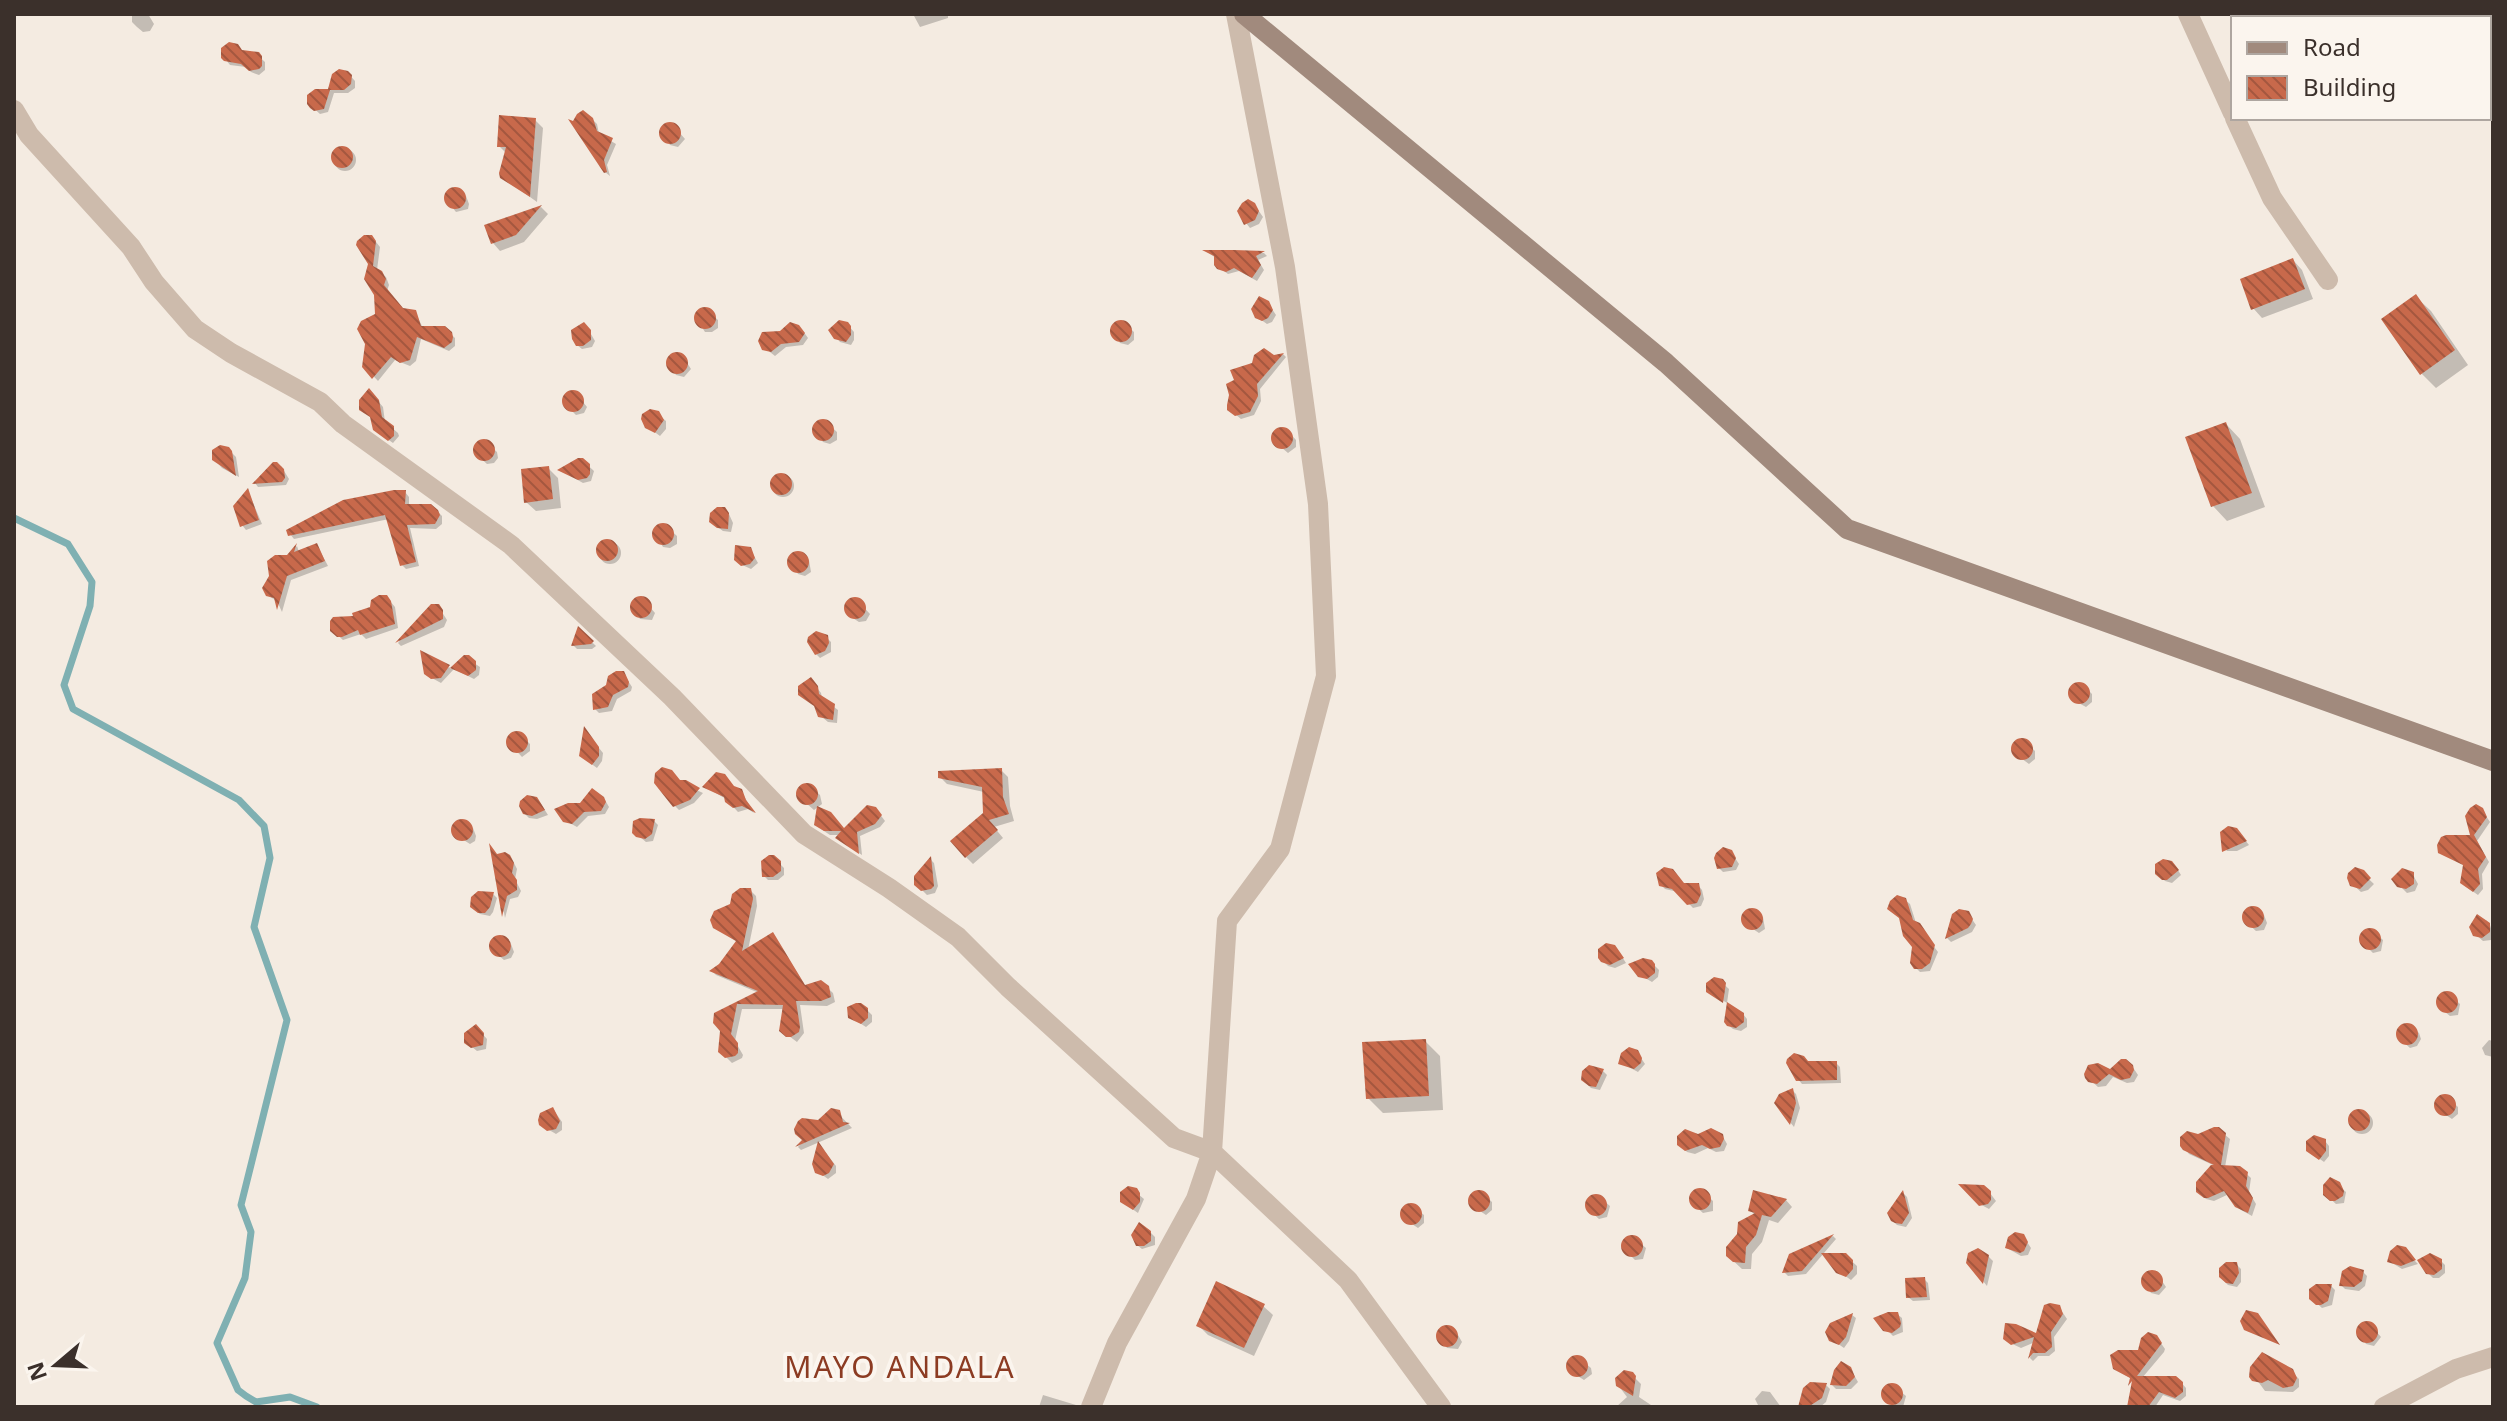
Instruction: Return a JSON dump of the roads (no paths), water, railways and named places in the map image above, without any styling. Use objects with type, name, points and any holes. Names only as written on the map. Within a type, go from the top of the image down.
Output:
[{"type":"street","points":[[1091,1407],[1117,1343],[1196,1199],[1212,1152],[1227,921],[1280,849],[1326,676],[1318,504],[1285,267],[1236,14]]},
{"type":"street","points":[[1244,14],[1666,363],[1847,529],[2493,761]]},
{"type":"street","points":[[2188,14],[2231,109]]},
{"type":"street","points":[[14,110],[29,135],[131,247],[154,282],[195,329],[231,353],[320,402],[343,424],[511,545],[672,697],[804,834],[958,937],[1008,987],[1174,1138],[1212,1152],[1348,1280],[1441,1407]]},
{"type":"street","points":[[2236,120],[2272,198],[2328,280]]},
{"type":"street","points":[[2384,1407],[2456,1369],[2493,1357]]},
{"type":"waterway","points":[[14,518],[68,544],[92,582],[90,606],[64,685],[73,709],[239,800],[264,826],[270,858],[254,927],[287,1020],[241,1205],[251,1232],[245,1278],[217,1343],[238,1390],[246,1396],[256,1402],[290,1397],[317,1407]]},
{"type":"district","name":"MAYO ANDALA","points":[[900,1368]]}]
